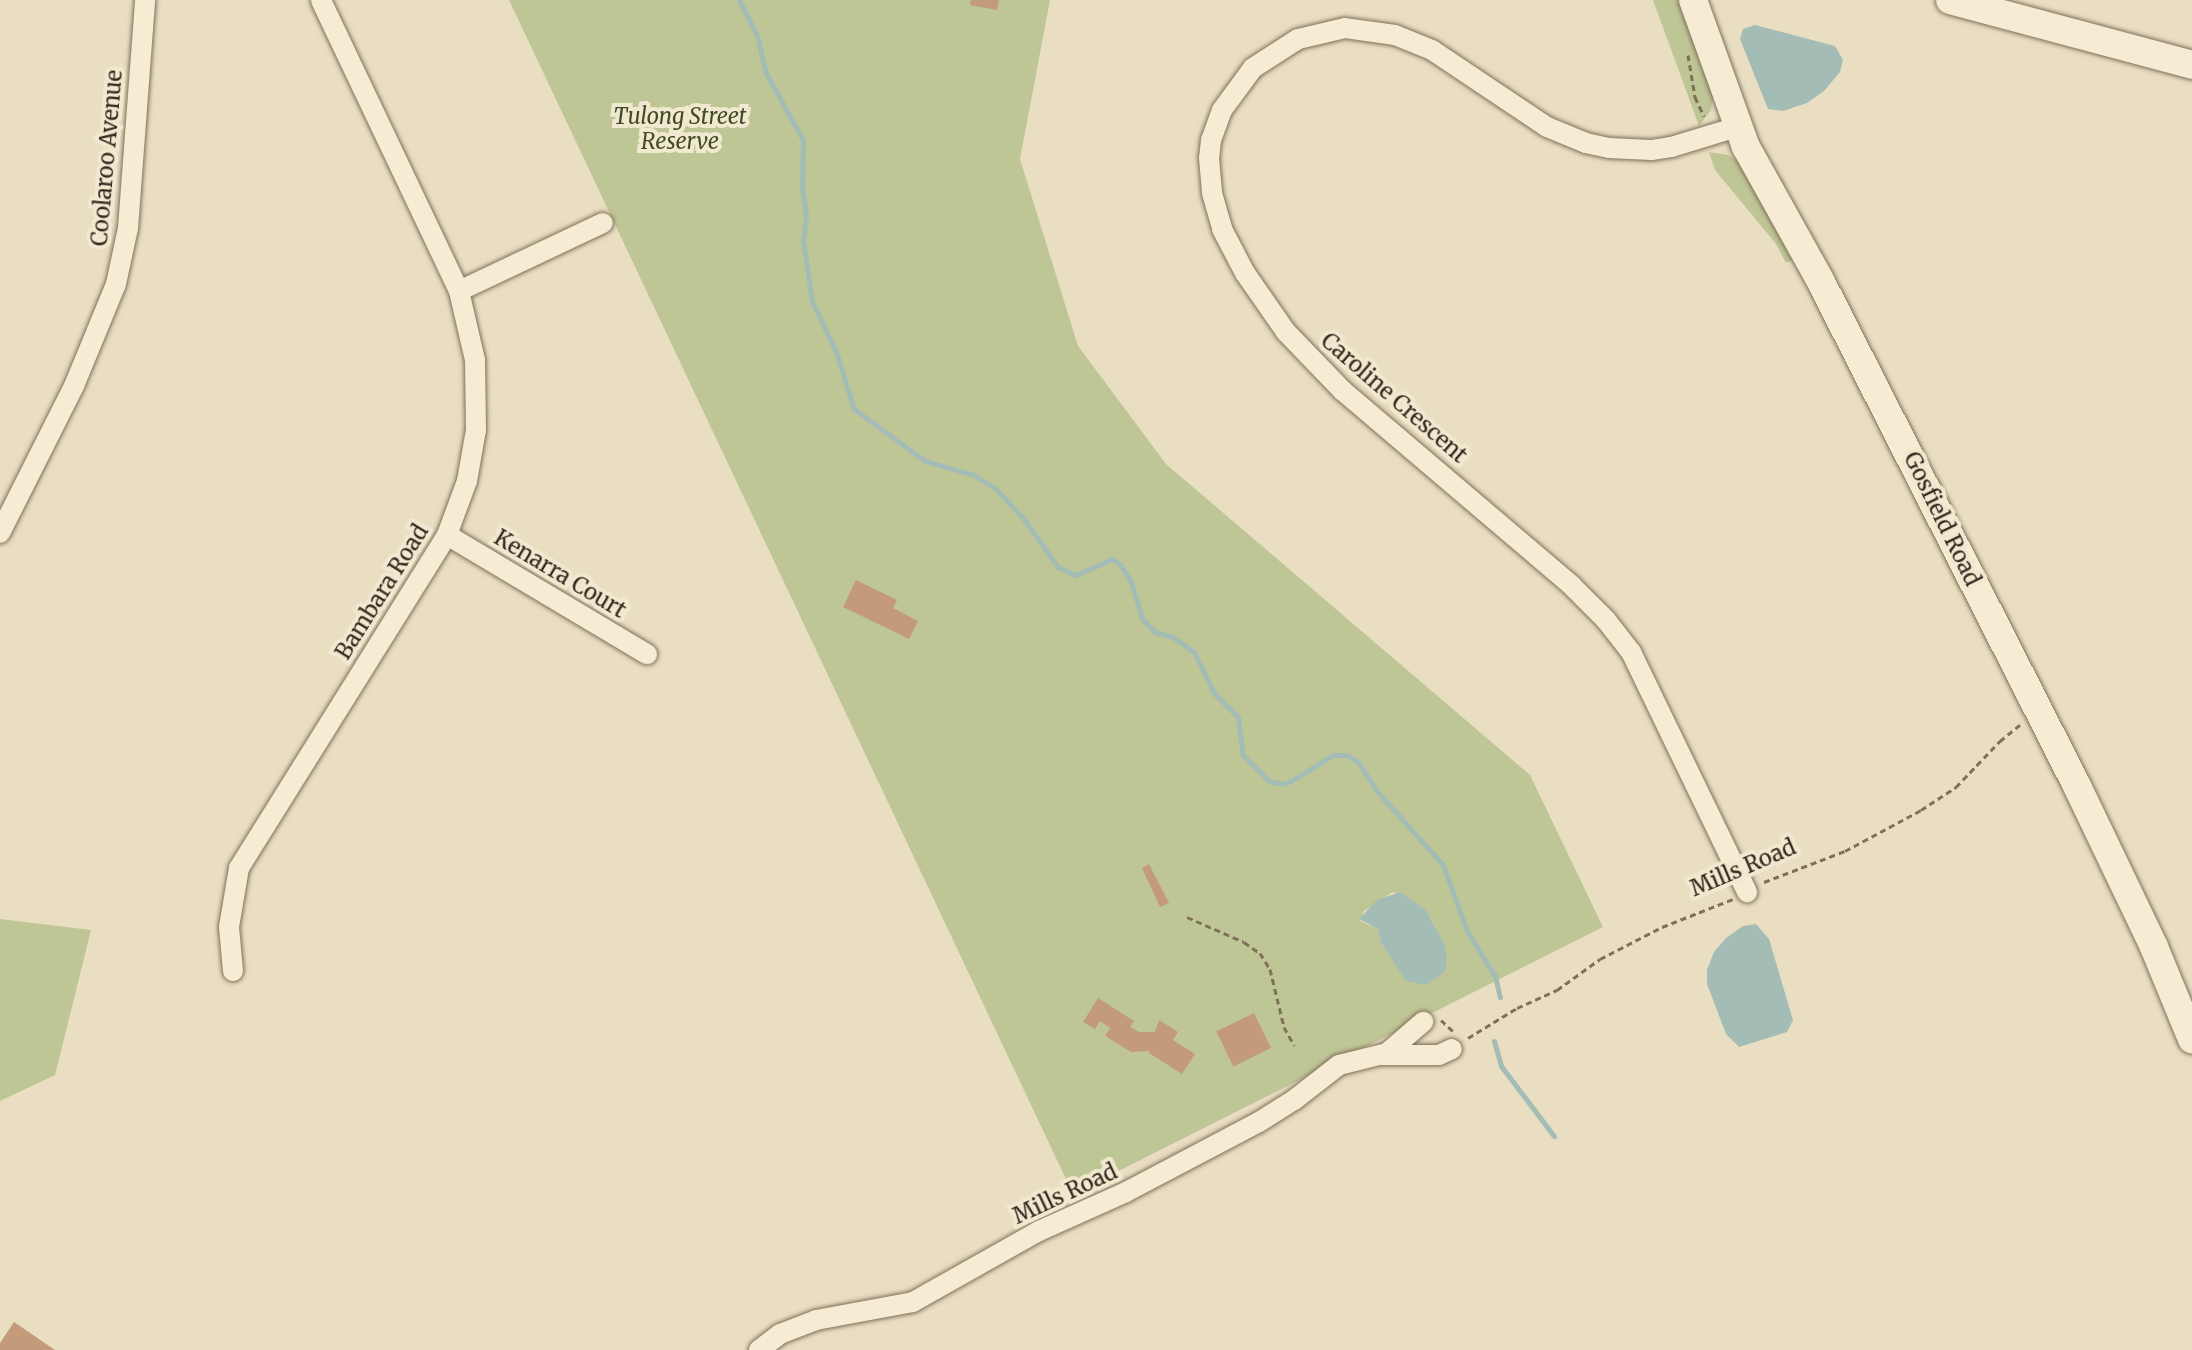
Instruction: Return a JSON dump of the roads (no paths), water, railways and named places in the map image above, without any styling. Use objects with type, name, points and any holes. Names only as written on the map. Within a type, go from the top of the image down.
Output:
[{"type":"street","name":"Coolaroo Avenue","points":[[0,533],[83,366],[119,274],[129,213],[145,0]]},
{"type":"street","name":"Bambara Road","points":[[233,971],[230,906],[247,850],[447,535],[467,481],[478,406],[472,335],[459,291],[321,0]]},
{"type":"street","name":"Gosfield Road","points":[[1693,0],[1737,127],[1828,295],[2041,714],[2154,947],[2192,1039]]},
{"type":"street","points":[[1950,0],[2192,65]]},
{"type":"street","name":"Caroline Crescent","points":[[1737,127],[1661,149],[1609,148],[1586,143],[1547,127],[1432,50],[1395,35],[1345,28],[1298,39],[1253,68],[1222,110],[1211,140],[1209,158],[1216,212],[1232,252],[1259,295],[1303,351],[1342,390],[1572,586],[1626,644],[1651,687],[1747,892]]},
{"type":"street","points":[[459,291],[603,223]]},
{"type":"street","name":"Kenarra Court","points":[[447,535],[647,654]]},
{"type":"street","name":"Mills Road","points":[[1381,1055],[1423,1022]]},
{"type":"street","name":"Mills Road","points":[[759,1350],[780,1334],[816,1320],[913,1302],[1039,1231],[1150,1180],[1259,1122],[1339,1065],[1381,1055],[1439,1055],[1452,1049]]},
{"type":"water","points":[[1755,25],[1835,46],[1843,60],[1840,72],[1824,91],[1807,103],[1783,111],[1768,109],[1740,39],[1743,29]]},
{"type":"water","points":[[1400,892],[1426,910],[1444,943],[1447,958],[1445,972],[1426,985],[1406,981],[1380,941],[1378,929],[1359,919],[1377,900]]},
{"type":"water","points":[[1756,924],[1769,939],[1793,1020],[1787,1032],[1739,1047],[1726,1034],[1707,984],[1707,970],[1714,952],[1726,938],[1743,926]]},
{"type":"waterway","points":[[739,0],[757,35],[766,73],[803,140],[802,187],[806,217],[803,240],[812,301],[836,352],[854,409],[925,461],[974,475],[996,489],[1023,518],[1058,567],[1076,575],[1112,559],[1120,564],[1131,582],[1142,619],[1155,632],[1173,637],[1194,652],[1214,693],[1238,717],[1243,755],[1269,781],[1283,784],[1291,781],[1333,755],[1347,755],[1359,763],[1375,789],[1443,865],[1467,931],[1495,976],[1500,997]]},
{"type":"waterway","points":[[1494,1041],[1501,1066],[1554,1136]]},
{"type":"park label","name":"Tulong Street Reserve","points":[[680,128]]}]
